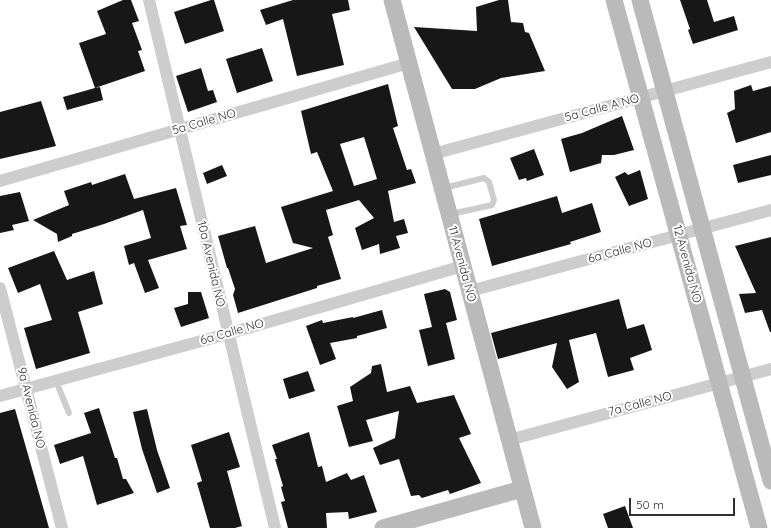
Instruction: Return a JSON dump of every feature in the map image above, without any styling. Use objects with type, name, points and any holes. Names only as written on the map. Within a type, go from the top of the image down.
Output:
[{"type":"street","name":"10a Avenida NO","points":[[149,0],[227,334],[275,528]]},
{"type":"street","name":"11 Avenida NO","points":[[392,0],[533,528]]},
{"type":"street","name":"12 Avenida NO","points":[[614,0],[719,383],[760,526]]},
{"type":"street","name":"12 Avenida NO","points":[[640,0],[771,481]]},
{"type":"street","name":"5a Calle A NO","points":[[433,154],[771,62]]},
{"type":"street","name":"5a Calle NO","points":[[0,181],[409,63]]},
{"type":"street","name":"6a Calle NO","points":[[470,291],[771,210]]},
{"type":"street","name":"6a Calle NO","points":[[0,396],[227,334],[463,266]]},
{"type":"street","name":"9a Avenida NO","points":[[0,288],[62,528]]},
{"type":"street","name":"7a Calle NO","points":[[509,440],[771,369]]},
{"type":"street","points":[[383,528],[522,488]]},
{"type":"lane","points":[[442,189],[484,178],[489,182],[494,200],[492,206],[449,215]]},
{"type":"lane","points":[[56,380],[69,413]]},
{"type":"building","points":[[123,0],[131,0],[139,21],[132,23],[142,50],[138,51],[145,71],[95,88],[79,43],[106,34],[97,11]]},
{"type":"building","points":[[214,0],[224,31],[185,44],[174,12]]},
{"type":"building","points":[[293,0],[348,0],[350,10],[332,14],[344,65],[297,76],[283,19],[266,25],[260,10]]},
{"type":"building","points":[[499,0],[508,0],[511,22],[523,23],[525,32],[529,33],[545,71],[501,78],[475,89],[452,89],[414,27],[477,31],[476,7]]},
{"type":"building","points":[[680,0],[707,0],[714,22],[734,16],[738,30],[693,44],[688,30],[690,29]]},
{"type":"building","points":[[262,48],[273,81],[237,93],[226,59]]},
{"type":"building","points":[[201,68],[208,91],[213,90],[217,102],[188,112],[176,76]]},
{"type":"building","points":[[388,84],[398,126],[393,128],[407,170],[411,169],[416,183],[388,191],[394,222],[404,219],[408,233],[396,236],[400,248],[380,254],[379,244],[362,250],[355,228],[374,218],[359,200],[326,210],[333,235],[328,237],[341,279],[238,313],[233,295],[235,289],[227,268],[218,236],[255,226],[266,263],[313,248],[293,243],[281,207],[333,191],[317,152],[311,154],[301,111]],"holes":[[[364,137],[377,179],[354,186],[340,144]]]},
{"type":"building","points":[[751,85],[753,91],[771,86],[771,132],[736,143],[727,113],[735,109],[734,91]]},
{"type":"building","points":[[100,87],[103,100],[67,110],[63,97]]},
{"type":"building","points":[[41,101],[56,146],[0,159],[0,112]]},
{"type":"building","points":[[622,116],[634,150],[614,155],[602,155],[601,163],[570,172],[561,139],[582,133]]},
{"type":"building","points":[[534,149],[544,175],[527,181],[526,178],[519,180],[510,158]]},
{"type":"building","points":[[771,155],[771,175],[738,183],[733,165]]},
{"type":"building","points":[[222,165],[227,176],[207,184],[203,173]]},
{"type":"building","points":[[640,170],[648,199],[629,206],[615,177],[625,172],[628,175]]},
{"type":"building","points":[[125,174],[134,199],[176,188],[187,225],[180,226],[187,249],[148,260],[159,288],[145,293],[134,263],[129,265],[124,246],[151,238],[143,210],[72,234],[72,236],[58,242],[57,234],[33,220],[69,205],[64,191],[91,182],[92,185]]},
{"type":"building","points":[[20,192],[29,221],[12,225],[14,230],[0,233],[0,196]]},
{"type":"building","points":[[557,196],[562,213],[592,203],[601,232],[570,242],[571,244],[492,266],[479,219]]},
{"type":"building","points":[[771,237],[770,332],[762,310],[745,313],[739,294],[756,293],[735,246]]},
{"type":"building","points":[[54,251],[67,280],[94,271],[103,304],[78,312],[90,353],[36,369],[24,328],[52,320],[40,284],[18,293],[8,268]]},
{"type":"building","points":[[445,289],[450,292],[457,320],[446,323],[455,359],[428,366],[419,330],[432,327],[424,294]]},
{"type":"building","points":[[188,292],[201,292],[209,318],[181,327],[174,308],[188,304]]},
{"type":"building","points":[[619,299],[627,329],[644,324],[652,350],[630,358],[634,370],[608,377],[596,333],[569,340],[579,382],[567,389],[552,367],[557,343],[498,359],[491,333]]},
{"type":"building","points":[[382,310],[387,328],[357,336],[357,338],[330,343],[336,359],[320,365],[306,326],[322,320],[323,323],[353,318]]},
{"type":"building","points":[[381,364],[387,392],[410,386],[417,403],[454,395],[471,434],[459,438],[481,483],[450,494],[448,490],[422,498],[419,495],[411,496],[399,459],[380,465],[373,448],[395,438],[399,411],[366,420],[373,441],[349,447],[337,406],[353,401],[350,387],[371,373],[372,366]]},
{"type":"building","points":[[308,371],[315,391],[289,399],[283,379]]},
{"type":"building","points":[[99,408],[123,479],[126,479],[134,493],[97,505],[83,456],[60,464],[54,445],[91,433],[84,413]]},
{"type":"building","points":[[15,409],[49,528],[0,528],[0,413]]},
{"type":"building","points":[[147,409],[157,450],[170,488],[157,493],[142,449],[133,412]]},
{"type":"building","points":[[229,432],[240,467],[227,471],[242,526],[235,528],[210,528],[197,483],[202,481],[191,445]]},
{"type":"building","points":[[309,432],[318,467],[322,466],[326,482],[347,473],[351,480],[364,475],[377,512],[349,519],[348,512],[326,513],[327,528],[288,528],[281,502],[285,501],[281,487],[283,486],[275,459],[277,459],[272,445]]},
{"type":"building","points":[[625,506],[633,528],[608,528],[603,514]]}]
